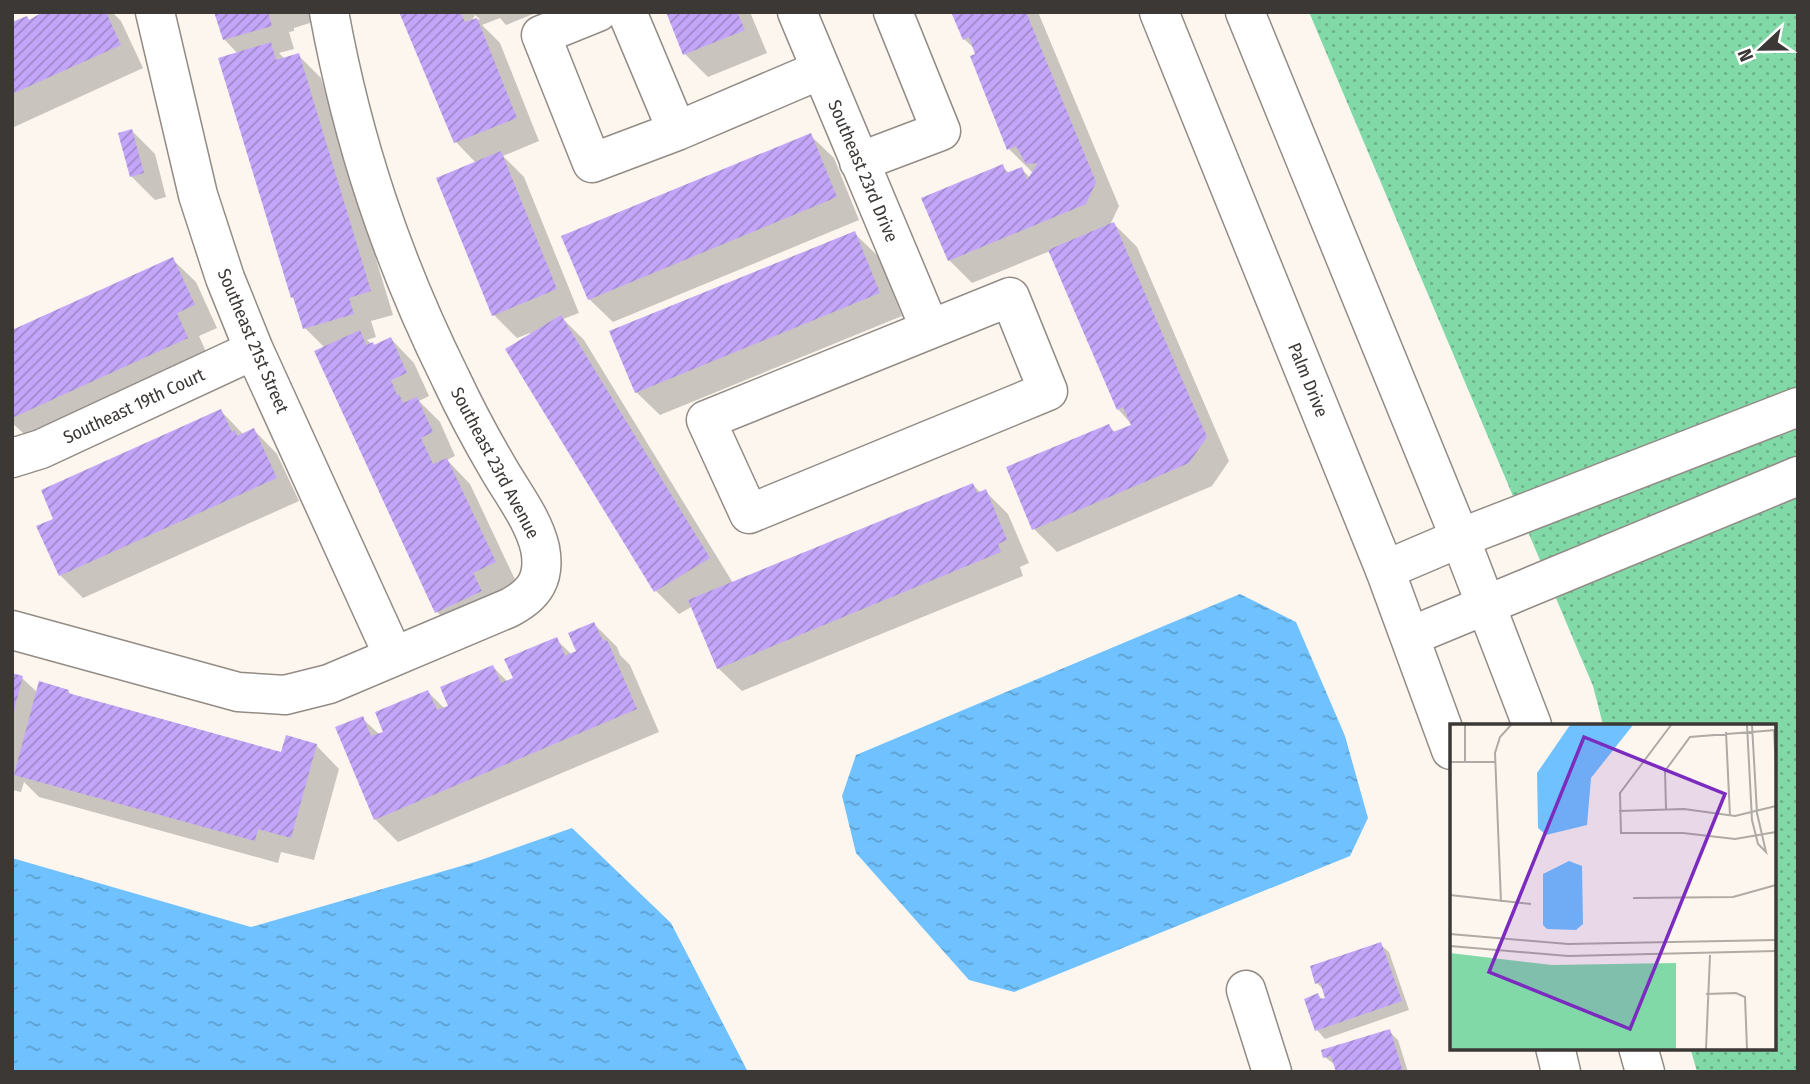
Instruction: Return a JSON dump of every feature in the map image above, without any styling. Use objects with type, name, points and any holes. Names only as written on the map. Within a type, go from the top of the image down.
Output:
[{"type":"street","name":"Southeast 21st Street","points":[[155,12],[208,232],[254,350],[393,655]]},
{"type":"street","name":"Southeast 23rd Avenue","points":[[12,630],[238,692],[268,696],[313,689],[521,601],[531,594],[537,584],[540,549],[530,523],[451,380],[390,238],[355,135],[329,12]]},
{"type":"street","points":[[598,12],[541,35],[592,163],[677,131],[820,70]]},
{"type":"street","points":[[627,12],[677,131]]},
{"type":"street","name":"Southeast 23rd Drive","points":[[797,12],[930,329]]},
{"type":"street","points":[[859,162],[941,131],[893,12]]},
{"type":"street","name":"Palm Drive","points":[[1159,12],[1385,570],[1450,747]]},
{"type":"street","points":[[1245,12],[1460,538],[1532,724]]},
{"type":"street","points":[[1010,297],[1048,391],[749,514],[706,420],[930,329],[1010,297]]},
{"type":"street","name":"Southeast 19th Court","points":[[12,458],[41,449],[254,350]]},
{"type":"street","points":[[1385,570],[1460,538],[1798,407]]},
{"type":"street","points":[[1411,636],[1798,476]]},
{"type":"street","points":[[1246,990],[1272,1072]]},
{"type":"street","points":[[1555,1049],[1561,1072]]},
{"type":"street","points":[[1639,1049],[1645,1072]]},
{"type":"green space","points":[[1309,12],[1798,12],[1798,1072],[1697,1072],[1691,1049],[1775,1049],[1775,724],[1603,724],[1593,686]]},
{"type":"water","points":[[1240,594],[1296,622],[1345,736],[1368,818],[1350,856],[1014,992],[969,980],[856,853],[842,796],[856,755]]},
{"type":"water","points":[[572,828],[671,923],[748,1072],[12,1072],[12,858],[251,927],[475,862]]},
{"type":"building","points":[[43,12],[106,12],[121,45],[12,94],[12,22],[27,16],[29,20]]},
{"type":"building","points":[[214,12],[268,12],[272,26],[223,40]]},
{"type":"building","points":[[399,12],[460,12],[465,22],[477,18],[517,118],[454,143]]},
{"type":"building","points":[[666,12],[737,12],[745,30],[683,55]]},
{"type":"building","points":[[951,12],[1026,12],[1096,182],[1086,204],[948,261],[921,198],[1003,164],[1006,173],[1022,167],[1027,180],[1038,163],[1026,164],[1016,146],[1007,150],[970,56],[975,54],[969,37],[963,40]]},
{"type":"building","points":[[271,42],[276,60],[299,53],[371,291],[349,298],[354,314],[303,329],[293,297],[291,298],[218,58]]},
{"type":"building","points":[[132,129],[144,173],[130,177],[118,133]]},
{"type":"building","points":[[811,133],[837,197],[588,300],[561,236]]},
{"type":"building","points":[[501,151],[557,289],[492,316],[436,178]]},
{"type":"building","points":[[1114,222],[1207,437],[1189,463],[1032,530],[1006,467],[1109,424],[1113,432],[1131,425],[1123,407],[1117,410],[1048,250]]},
{"type":"building","points":[[855,231],[880,293],[635,393],[609,331]]},
{"type":"building","points":[[173,257],[195,305],[177,313],[188,338],[12,418],[12,330]]},
{"type":"building","points":[[561,315],[710,558],[654,592],[505,349]]},
{"type":"building","points":[[360,330],[366,345],[373,342],[374,345],[391,337],[407,373],[391,380],[397,395],[399,394],[403,403],[417,397],[433,432],[421,438],[433,464],[447,458],[496,562],[473,573],[482,591],[435,613],[314,351]]},
{"type":"building","points":[[221,409],[232,432],[235,430],[237,436],[254,428],[277,478],[59,576],[36,526],[53,519],[41,490]]},
{"type":"building","points":[[973,483],[977,493],[986,489],[1007,540],[998,544],[1001,552],[717,669],[688,600]]},
{"type":"building","points":[[594,622],[603,641],[607,640],[637,709],[374,820],[335,727],[363,716],[371,736],[383,732],[375,712],[428,690],[437,710],[448,706],[440,687],[493,665],[501,683],[513,678],[504,659],[557,637],[565,656],[576,651],[568,633]]},
{"type":"building","points":[[12,673],[23,676],[13,714],[12,714]]},
{"type":"building","points":[[39,681],[69,690],[68,693],[281,752],[286,735],[317,744],[291,838],[258,829],[255,841],[14,775]]},
{"type":"building","points":[[1381,942],[1402,1001],[1315,1031],[1304,999],[1318,993],[1320,999],[1325,998],[1320,982],[1315,984],[1310,966]]},
{"type":"building","points":[[1390,1029],[1403,1072],[1336,1072],[1331,1056],[1323,1058],[1321,1050]]}]
